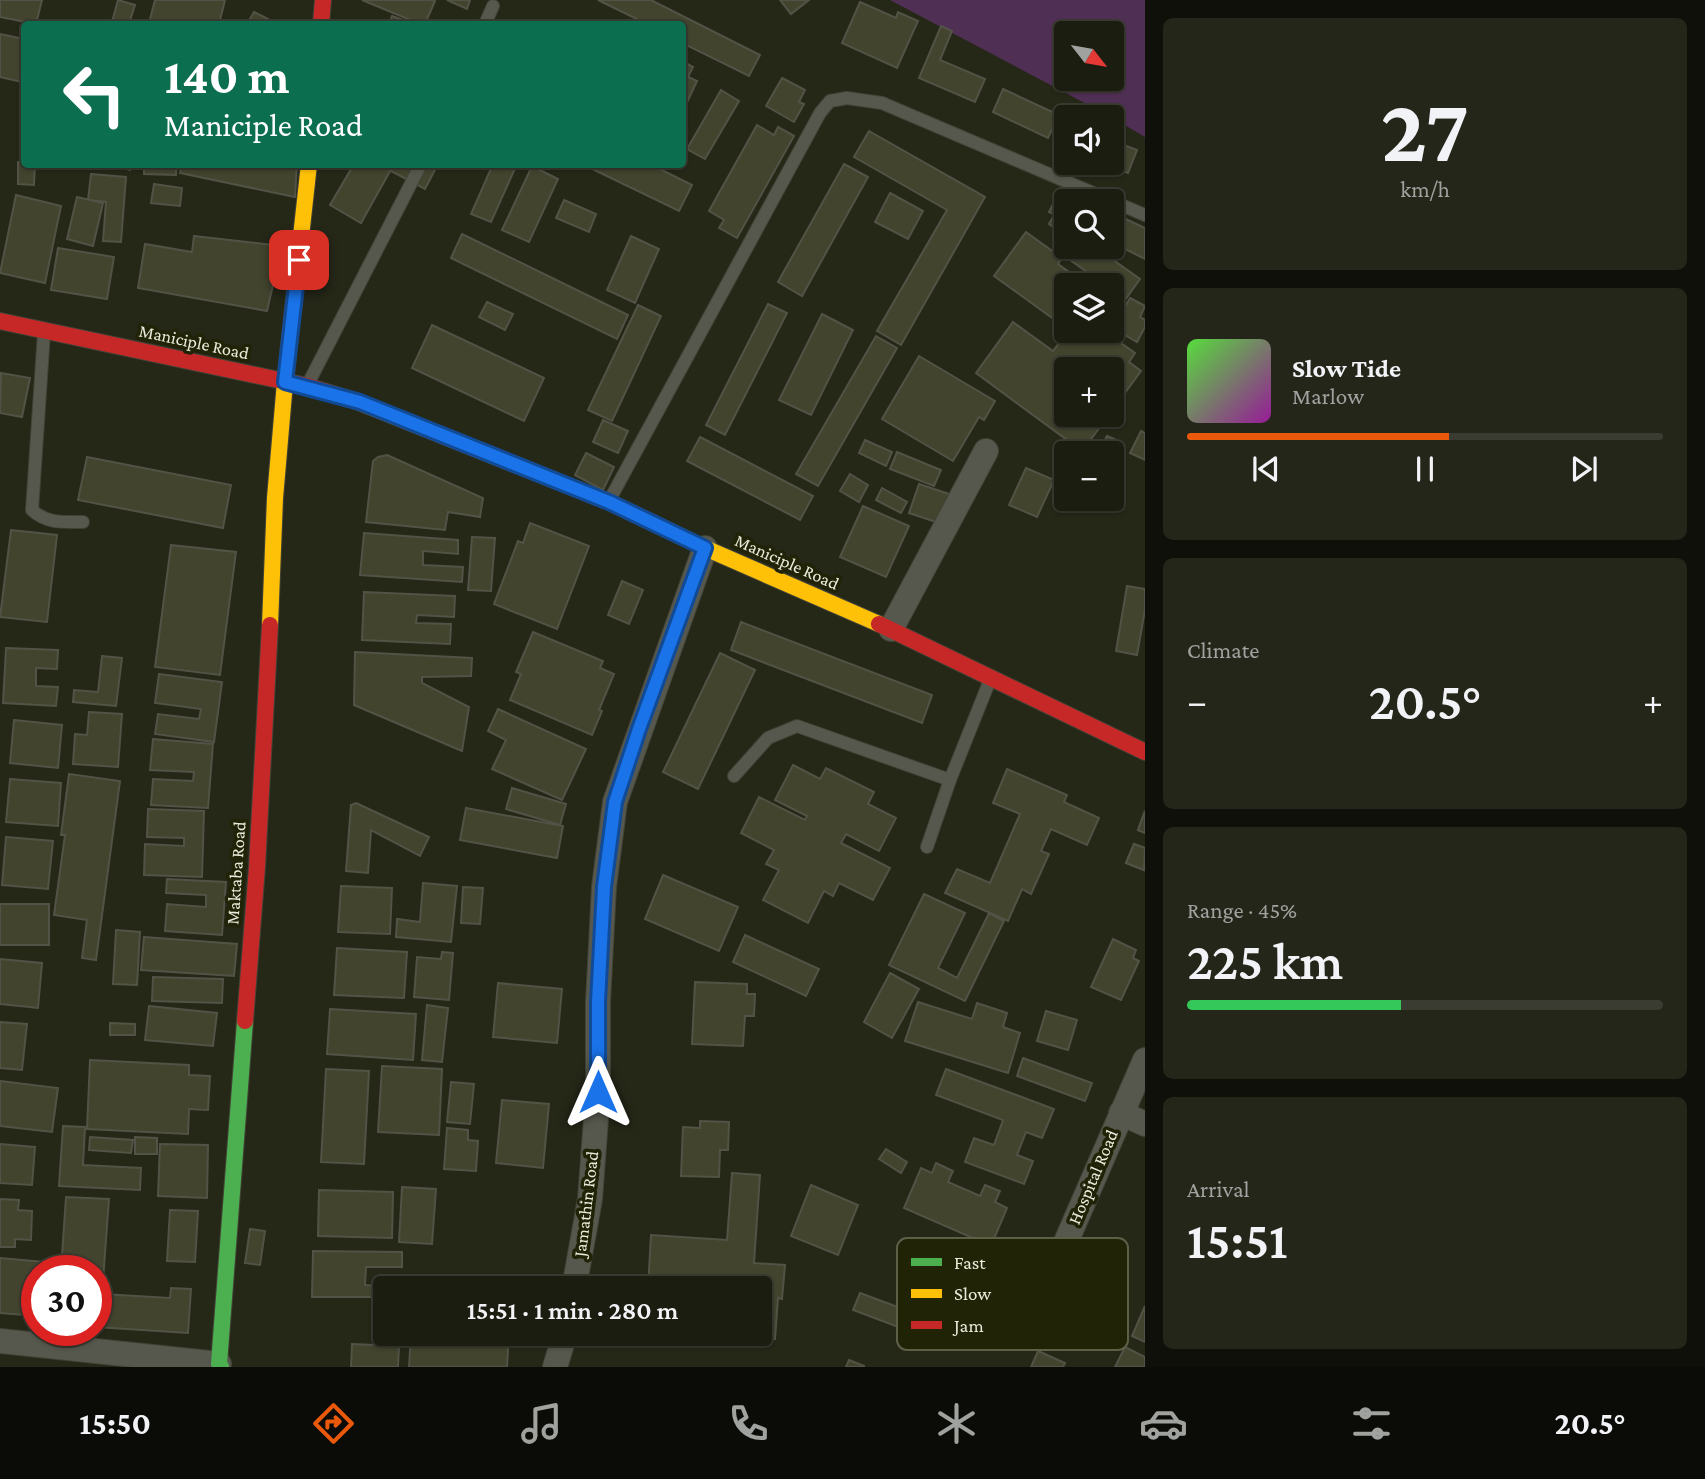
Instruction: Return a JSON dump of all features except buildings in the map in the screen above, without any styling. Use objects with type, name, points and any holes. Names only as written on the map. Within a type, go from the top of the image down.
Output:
[{"type":"street","points":[[321,21],[323,0]]},
{"type":"street","name":"Maktaba Road","points":[[220,1365],[257,867],[270,648],[275,498],[309,168]]},
{"type":"street","name":"Maniciple Road","points":[[0,321],[307,386],[360,402],[609,502],[705,548],[891,629],[1145,752]]},
{"type":"street","points":[[891,629],[986,452]]},
{"type":"street","name":"Jamathin Road","points":[[577,1276],[590,1199],[598,1092],[598,1002],[604,887],[615,802],[705,548]]},
{"type":"street","name":"Hospital Road","points":[[1067,1238],[1145,1060]]},
{"type":"street","points":[[1121,1113],[1145,1124]]},
{"type":"street","points":[[0,1341],[220,1365]]},
{"type":"street","points":[[555,1367],[561,1346]]},
{"type":"lane","points":[[486,21],[494,6]]},
{"type":"lane","points":[[609,502],[813,125],[830,101],[847,97],[883,103],[1145,215]]},
{"type":"lane","points":[[307,386],[419,168]]},
{"type":"lane","points":[[44,330],[32,510],[40,518],[52,522],[83,522]]},
{"type":"lane","points":[[927,847],[950,780],[992,677]]},
{"type":"lane","points":[[734,776],[768,738],[797,726],[950,780]]},
{"type":"shaded area","points":[[890,0],[1145,0],[1145,137],[1124,125],[1124,105],[1088,105],[1062,91],[1124,91],[1124,21],[1054,21],[1054,87]]},
{"type":"traffic: fast","points":[[221,1367],[219,1364],[245,1021]]},
{"type":"traffic: slow","points":[[270,625],[275,498],[309,168]]},
{"type":"traffic: slow","points":[[356,401],[609,502],[705,548],[879,624]]},
{"type":"traffic: jam","points":[[321,21],[323,0]]},
{"type":"traffic: jam","points":[[0,321],[307,386],[356,401]]},
{"type":"traffic: jam","points":[[879,624],[1145,752]]},
{"type":"traffic: jam","points":[[245,1021],[257,867],[270,625]]},
{"type":"route","points":[[299,260],[285,382],[360,402],[609,502],[705,548],[615,802],[604,887],[598,1002],[598,1092]]}]
